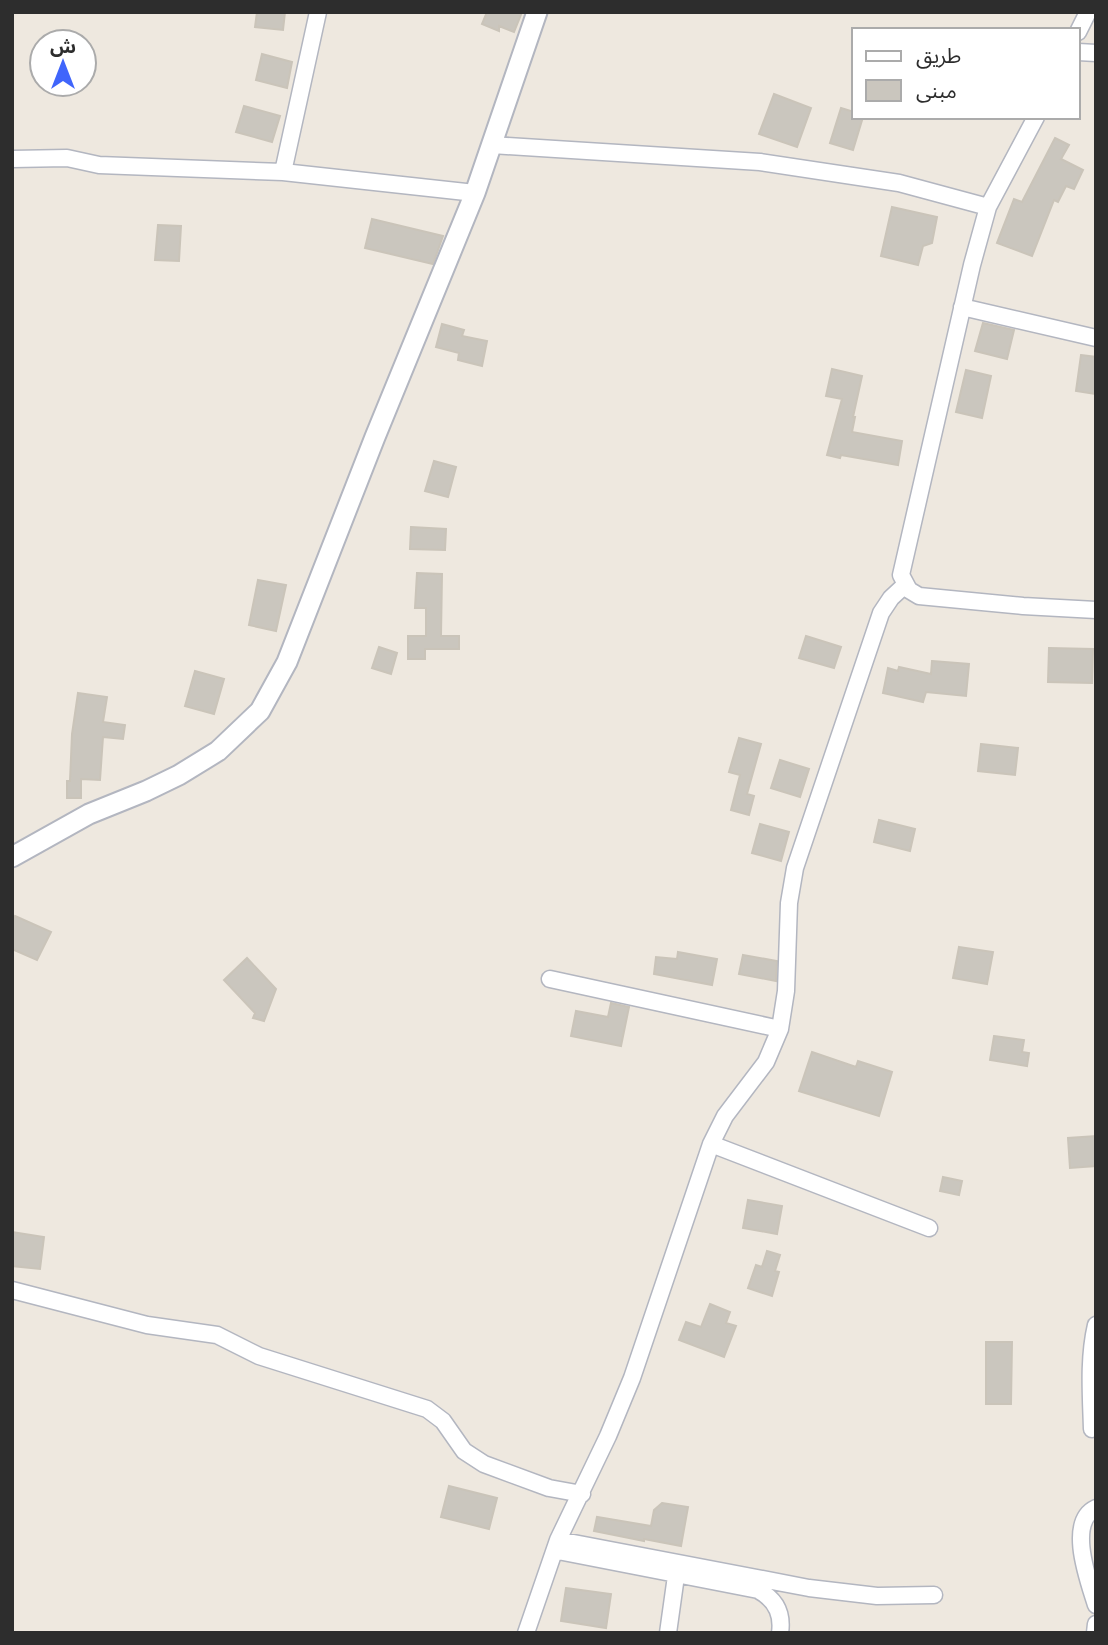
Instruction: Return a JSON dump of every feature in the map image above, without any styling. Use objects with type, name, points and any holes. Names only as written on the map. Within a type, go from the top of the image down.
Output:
[{"type":"street","points":[[283,172],[318,12]]},
{"type":"street","points":[[12,856],[89,814],[146,792],[179,775],[218,751],[260,711],[287,662],[475,193],[537,12]]},
{"type":"street","points":[[1080,28],[1088,12]]},
{"type":"street","points":[[1034,119],[988,207],[962,307],[923,488],[901,569],[905,585],[913,594],[925,597],[1096,610]]},
{"type":"street","points":[[492,145],[761,162],[899,183],[988,207]]},
{"type":"street","points":[[12,159],[67,158],[99,165],[283,172],[475,193]]},
{"type":"street","points":[[962,307],[1096,338]]},
{"type":"street","points":[[526,1633],[556,1545],[582,1494],[636,1367],[710,1144],[733,1105],[765,1062],[780,1028],[786,991],[789,903],[800,850],[881,613],[891,598],[905,585]]},
{"type":"street","points":[[550,979],[780,1028]]},
{"type":"street","points":[[710,1144],[929,1228]]},
{"type":"street","points":[[12,1290],[146,1325],[217,1335],[259,1356],[427,1409],[443,1421],[464,1451],[484,1464],[549,1488],[582,1494]]},
{"type":"street","points":[[1092,1429],[1091,1382],[1096,1325]]},
{"type":"street","points":[[1096,1508],[1084,1516],[1081,1528],[1083,1558],[1096,1605]]},
{"type":"street","points":[[556,1545],[677,1576],[749,1588],[766,1595],[778,1608],[780,1633]]},
{"type":"street","points":[[556,1545],[809,1588],[877,1596],[934,1595]]},
{"type":"street","points":[[668,1633],[677,1576]]},
{"type":"street","points":[[1095,1633],[1096,1624]]},
{"type":"building","points":[[257,12],[285,12],[283,30],[255,27]]},
{"type":"building","points":[[487,12],[522,12],[514,32],[499,26],[499,31],[482,24]]},
{"type":"building","points":[[262,54],[292,62],[287,88],[256,80]]},
{"type":"building","points":[[774,94],[811,108],[797,147],[759,134]]},
{"type":"building","points":[[244,106],[280,116],[272,142],[236,132]]},
{"type":"building","points":[[841,108],[852,111],[852,119],[862,119],[853,150],[830,143]]},
{"type":"building","points":[[1055,138],[1069,145],[1061,159],[1083,170],[1074,189],[1066,186],[1058,202],[1054,200],[1032,256],[997,243],[1014,199],[1022,202]]},
{"type":"building","points":[[892,207],[937,217],[932,243],[923,246],[918,265],[881,256]]},
{"type":"building","points":[[372,219],[443,236],[433,264],[365,248]]},
{"type":"building","points":[[158,225],[181,226],[179,261],[155,260]]},
{"type":"building","points":[[983,323],[1014,330],[1007,359],[975,351]]},
{"type":"building","points":[[442,324],[464,330],[462,336],[487,341],[482,366],[458,360],[459,353],[436,347]]},
{"type":"building","points":[[1081,355],[1096,357],[1096,394],[1076,391]]},
{"type":"building","points":[[832,369],[862,376],[852,432],[902,441],[898,465],[827,455],[842,399],[826,396]]},
{"type":"building","points":[[966,370],[991,376],[982,418],[956,412]]},
{"type":"building","points":[[434,461],[456,467],[448,497],[425,491]]},
{"type":"building","points":[[411,527],[446,529],[445,550],[410,549]]},
{"type":"building","points":[[417,573],[442,574],[441,636],[459,636],[459,649],[425,649],[425,659],[408,659],[408,636],[426,636],[426,608],[415,608]]},
{"type":"building","points":[[258,580],[286,585],[276,631],[249,625]]},
{"type":"building","points":[[806,636],[841,647],[834,668],[799,658]]},
{"type":"building","points":[[379,647],[397,653],[391,674],[372,668]]},
{"type":"building","points":[[1049,648],[1093,649],[1092,683],[1048,682]]},
{"type":"building","points":[[932,661],[969,664],[966,696],[926,692],[923,702],[883,693],[888,668],[898,671],[899,667],[931,674]]},
{"type":"building","points":[[195,671],[224,679],[214,714],[185,706]]},
{"type":"building","points":[[78,693],[107,697],[103,722],[125,725],[123,739],[103,737],[100,780],[81,779],[81,798],[67,798],[67,781],[70,781],[72,734]]},
{"type":"building","points":[[739,738],[761,744],[747,794],[754,796],[749,815],[731,810],[740,775],[729,772]]},
{"type":"building","points":[[981,744],[1018,748],[1015,775],[978,771]]},
{"type":"building","points":[[780,760],[809,769],[800,797],[771,788]]},
{"type":"building","points":[[879,820],[915,829],[910,851],[874,842]]},
{"type":"building","points":[[760,824],[789,832],[781,861],[752,853]]},
{"type":"building","points":[[15,916],[51,932],[37,960],[12,949],[12,922]]},
{"type":"building","points":[[959,947],[993,952],[987,984],[953,978]]},
{"type":"building","points":[[678,952],[717,959],[712,985],[654,974],[656,957],[677,959]]},
{"type":"building","points":[[743,955],[777,961],[776,981],[739,974]]},
{"type":"building","points":[[247,958],[276,989],[264,1021],[253,1018],[255,1013],[224,980]]},
{"type":"building","points":[[611,1003],[629,1007],[621,1046],[571,1036],[576,1011],[608,1017]]},
{"type":"building","points":[[994,1036],[1024,1040],[1022,1052],[1029,1053],[1027,1066],[990,1060]]},
{"type":"building","points":[[812,1052],[856,1067],[858,1061],[892,1072],[879,1116],[799,1091]]},
{"type":"building","points":[[1096,1136],[1096,1166],[1070,1168],[1068,1138]]},
{"type":"building","points":[[943,1177],[962,1181],[959,1195],[940,1191]]},
{"type":"building","points":[[748,1200],[782,1206],[777,1234],[743,1228]]},
{"type":"building","points":[[12,1232],[44,1237],[40,1269],[12,1266]]},
{"type":"building","points":[[767,1251],[780,1255],[775,1271],[779,1272],[772,1296],[748,1288],[756,1265],[762,1267]]},
{"type":"building","points":[[710,1304],[730,1312],[726,1323],[736,1326],[724,1357],[679,1340],[686,1322],[701,1327]]},
{"type":"building","points":[[986,1342],[1012,1342],[1011,1404],[986,1404]]},
{"type":"building","points":[[449,1486],[497,1498],[489,1529],[441,1517]]},
{"type":"building","points":[[662,1503],[688,1507],[681,1546],[594,1531],[597,1517],[651,1526],[654,1510]]},
{"type":"building","points":[[566,1588],[611,1594],[606,1628],[561,1621]]}]
